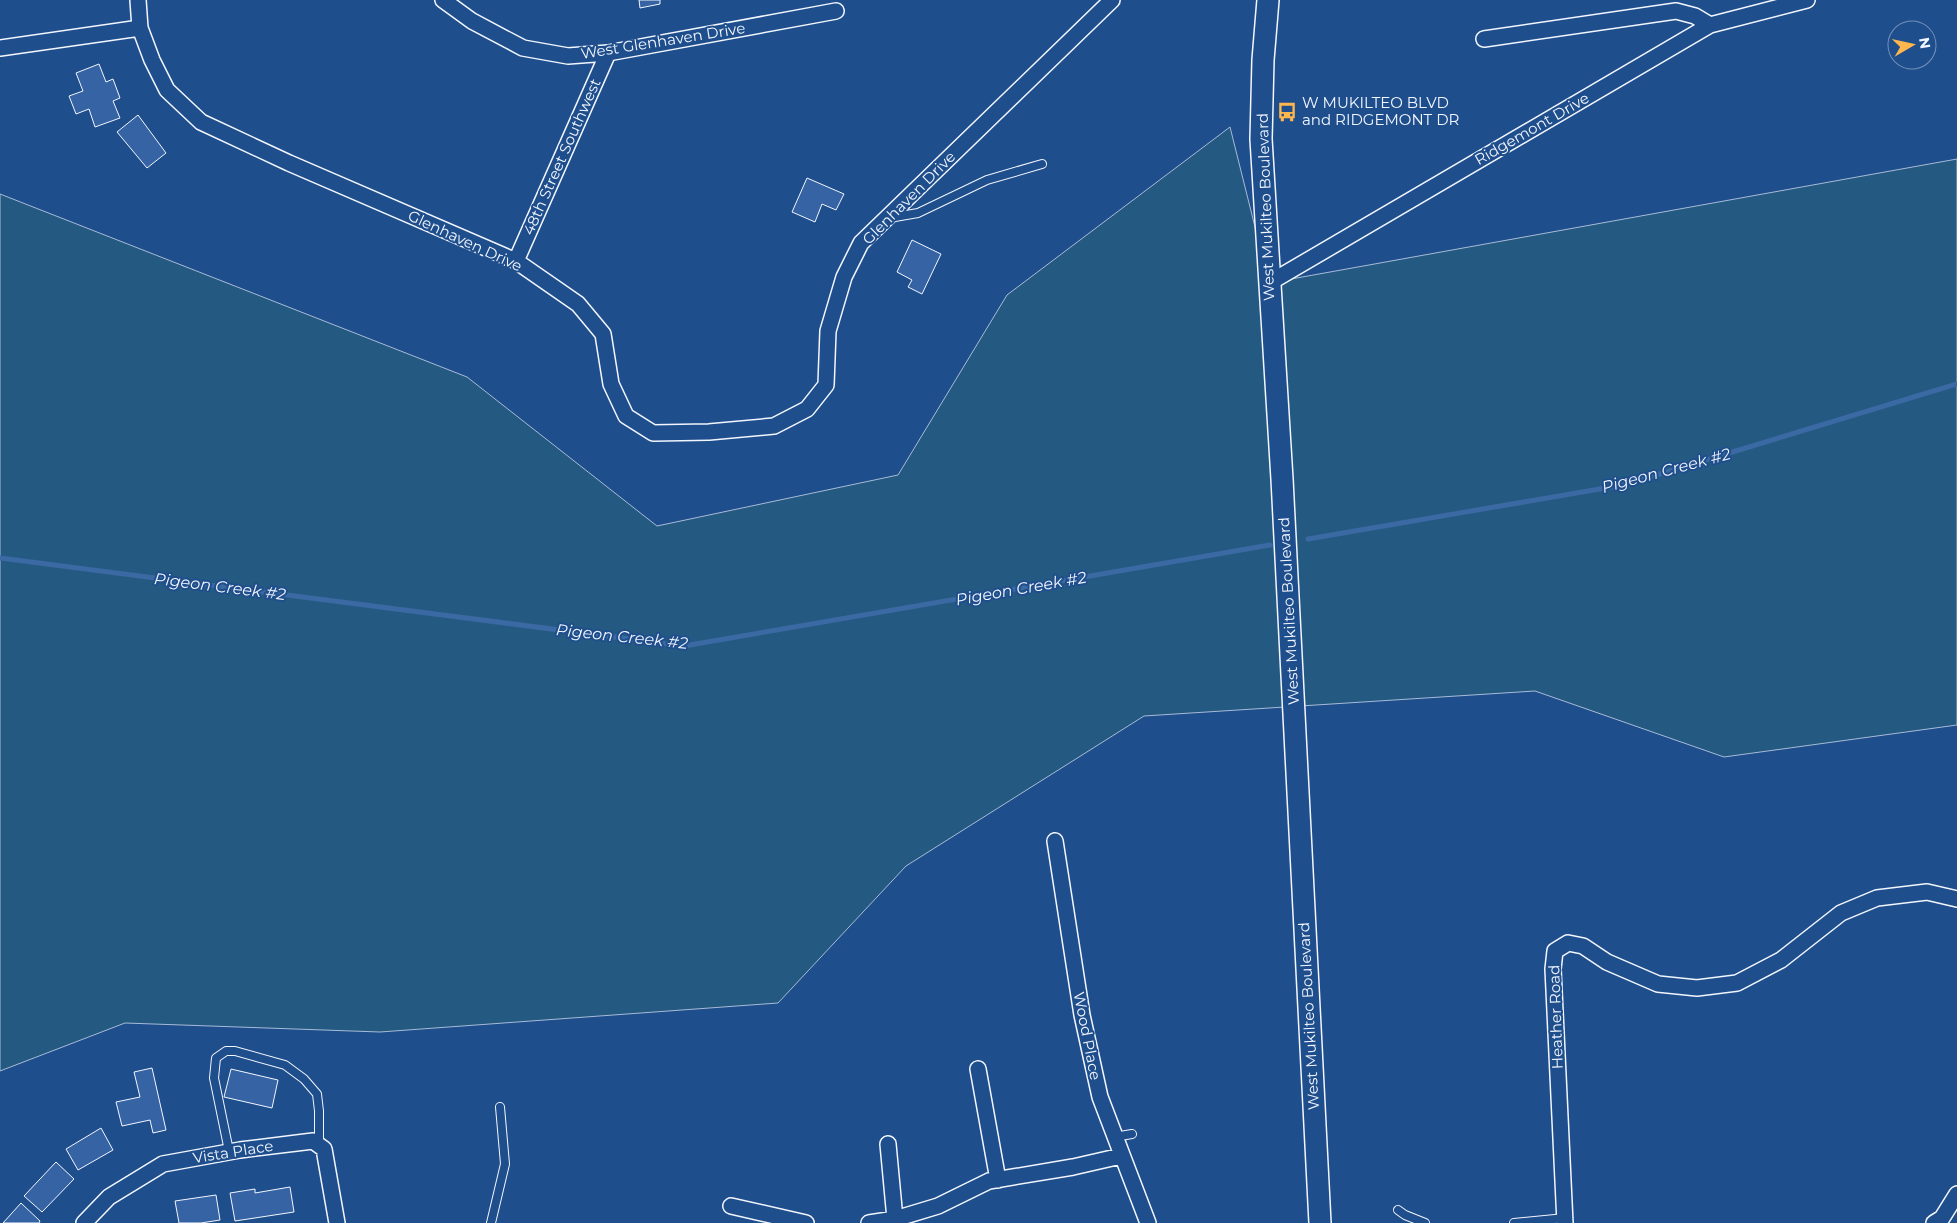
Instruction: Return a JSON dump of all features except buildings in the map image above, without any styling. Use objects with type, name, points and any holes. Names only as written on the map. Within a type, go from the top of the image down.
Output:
[{"type":"main road","name":"West Mukilteo Boulevard","points":[[1268,0],[1263,60],[1261,139],[1282,478],[1320,1223]]},
{"type":"street","points":[[0,48],[140,28],[138,0]]},
{"type":"street","name":"West Glenhaven Drive","points":[[442,0],[472,22],[522,48],[568,56],[608,53],[836,11]]},
{"type":"street","name":"Glenhaven Drive","points":[[140,28],[166,90],[200,122],[516,262],[578,304],[603,334],[611,384],[626,416],[653,434],[709,432],[774,426],[807,409],[826,385],[828,331],[844,277],[861,243],[1112,0]]},
{"type":"street","name":"Ridgemont Drive","points":[[1269,283],[1710,25],[1807,0]]},
{"type":"street","points":[[1484,39],[1676,11],[1695,16],[1710,25]]},
{"type":"street","name":"48th Street Southwest","points":[[516,262],[608,53]]},
{"type":"street","name":"Wood Place","points":[[1055,841],[1082,1015],[1100,1097],[1148,1223]]},
{"type":"street","name":"Heather Road","points":[[1565,1220],[1553,969],[1556,951],[1568,943],[1583,946],[1607,962],[1658,984],[1697,988],[1737,983],[1781,960],[1841,914],[1877,898],[1927,892],[1957,899]]},
{"type":"street","points":[[978,1069],[998,1180]]},
{"type":"street","name":"Vista Place","points":[[84,1223],[109,1197],[163,1164],[229,1152],[312,1141],[319,1145]]},
{"type":"street","points":[[888,1144],[895,1219]]},
{"type":"street","points":[[319,1145],[324,1149],[337,1223]]},
{"type":"street","points":[[869,1223],[895,1219],[938,1206],[989,1181],[1073,1167],[1121,1156]]},
{"type":"street","points":[[1934,1223],[1942,1218],[1957,1194]]},
{"type":"street","points":[[731,1206],[806,1223]]},
{"type":"lane","points":[[887,218],[918,213],[987,180],[1042,164]]},
{"type":"lane","points":[[229,1152],[214,1078],[216,1058],[226,1051],[235,1051],[285,1065],[304,1079],[317,1094],[319,1145]]},
{"type":"lane","points":[[491,1223],[505,1164],[500,1106]]},
{"type":"lane","points":[[1114,1137],[1132,1134]]},
{"type":"lane","points":[[1398,1210],[1425,1223]]},
{"type":"lane","points":[[1514,1223],[1565,1220]]},
{"type":"shaded area","points":[[1230,127],[1269,283],[1957,159],[1957,725],[1724,757],[1535,691],[1144,716],[906,866],[778,1003],[380,1032],[125,1023],[0,1071],[0,194],[467,377],[657,526],[898,475],[1007,295]]},
{"type":"waterway","name":"Pigeon Creek #2","points":[[1308,539],[1623,485],[1957,384]]},
{"type":"waterway","name":"Pigeon Creek #2","points":[[0,558],[684,646],[1270,545]]},
{"type":"place","name":"W MUKILTEO BLVD and RIDGEMONT DR","points":[[1287,112]]}]
